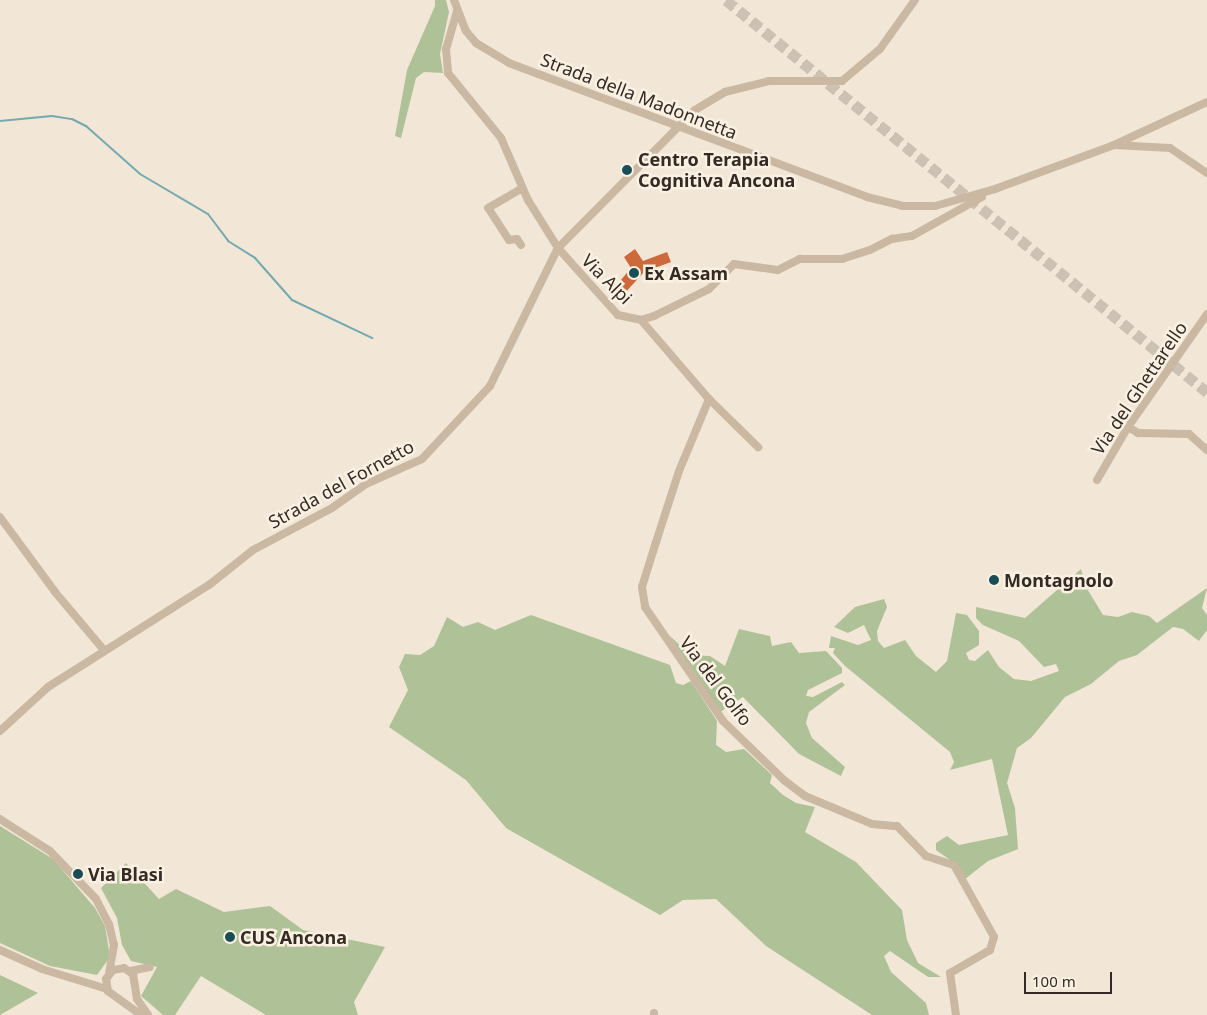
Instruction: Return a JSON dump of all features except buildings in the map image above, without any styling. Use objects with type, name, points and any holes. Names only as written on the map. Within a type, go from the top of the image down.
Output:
[{"type":"street","name":"Strada della Madonnetta","points":[[454,0],[457,12],[471,37],[490,55],[886,203],[935,206],[995,189],[1114,145],[1207,102]]},
{"type":"street","name":"Strada del Fornetto","points":[[0,729],[28,702],[103,649],[209,585],[253,550],[332,508],[366,484],[422,459],[490,386],[558,248],[591,211],[682,128],[695,110],[725,92],[769,80],[842,81],[880,49],[915,0]]},
{"type":"street","name":"Via Alpi","points":[[457,12],[445,66],[501,138],[522,188],[558,248],[618,315],[641,320],[709,289],[734,264],[766,270],[778,270],[800,259],[842,260],[912,236],[995,189]]},
{"type":"street","points":[[1114,145],[1170,148],[1207,173]]},
{"type":"street","points":[[520,245],[516,239],[509,240],[488,208],[522,188]]},
{"type":"street","name":"Via del Ghettarello","points":[[1097,480],[1128,427],[1207,314]]},
{"type":"street","points":[[641,320],[709,399],[758,447]]},
{"type":"street","name":"Via del Golfo","points":[[709,399],[679,471],[656,542],[642,588],[645,607],[722,721],[785,782],[805,796],[872,824],[897,826],[926,856],[954,865],[994,937],[990,950],[950,973],[956,1015]]},
{"type":"street","points":[[1128,427],[1138,433],[1189,434],[1207,450]]},
{"type":"street","points":[[0,517],[55,592],[103,649]]},
{"type":"street","points":[[0,819],[50,851],[84,886],[104,912],[114,945],[135,985],[140,1005],[148,1015]]},
{"type":"street","points":[[107,989],[114,945]]},
{"type":"street","points":[[0,950],[42,969],[86,980],[107,989],[141,1015]]},
{"type":"street","points":[[86,980],[127,969],[150,968],[127,996],[117,997]]},
{"type":"green space","points":[[435,0],[446,0],[449,12],[440,54],[443,73],[424,72],[416,78],[401,138],[395,136],[407,70],[435,6]]},
{"type":"green space","points":[[1081,569],[1086,587],[1103,615],[1118,617],[1132,612],[1149,616],[1157,623],[1207,588],[1202,608],[1207,615],[1207,630],[1199,641],[1183,629],[1173,627],[1137,655],[1119,661],[1091,684],[1065,697],[1031,738],[1017,748],[1007,783],[1015,808],[1018,849],[988,861],[965,879],[957,865],[936,850],[936,843],[947,836],[959,845],[1008,835],[992,759],[950,770],[954,762],[950,752],[845,666],[833,653],[835,648],[829,648],[831,636],[858,645],[871,640],[864,625],[848,633],[834,627],[855,607],[884,599],[887,607],[877,631],[878,641],[884,648],[905,640],[916,656],[936,672],[947,661],[956,613],[967,615],[979,631],[979,645],[966,653],[969,660],[975,661],[988,650],[999,667],[1014,679],[1031,681],[1059,671],[1056,664],[1044,667],[1019,641],[983,625],[976,618],[976,607],[1025,618]]},
{"type":"green space","points":[[531,615],[670,665],[676,683],[683,685],[691,681],[717,721],[716,745],[726,752],[744,749],[772,775],[770,783],[783,795],[796,803],[815,807],[805,832],[856,862],[902,910],[907,940],[918,963],[941,977],[928,977],[890,951],[884,956],[891,972],[926,1003],[929,1015],[872,1015],[766,946],[716,899],[683,900],[660,915],[506,828],[466,780],[389,727],[408,690],[399,667],[405,654],[420,655],[434,646],[447,617],[463,627],[478,622],[495,630]]},
{"type":"green space","points":[[739,629],[770,636],[772,646],[791,642],[799,653],[826,651],[842,668],[842,673],[808,690],[806,696],[813,697],[842,682],[845,685],[809,712],[806,723],[812,738],[845,767],[841,776],[799,754],[743,697],[720,712],[669,635],[690,655],[710,656],[725,666]]},
{"type":"green space","points":[[0,826],[53,859],[95,908],[105,926],[110,957],[97,975],[50,966],[0,943]]},
{"type":"green space","name":"CUS Ancona","points":[[126,863],[159,899],[176,889],[224,912],[270,906],[303,930],[385,947],[354,1002],[358,1015],[266,1015],[201,976],[175,1015],[163,1015],[141,996],[157,967],[131,961],[122,945],[117,918],[101,888]]},
{"type":"green space","points":[[0,975],[38,993],[0,1015]]},
{"type":"waterway","points":[[0,121],[52,116],[72,119],[86,126],[140,174],[208,214],[228,241],[255,258],[292,300],[372,338]]},
{"type":"tunnel","points":[[726,0],[1207,392]]},
{"type":"place","name":"Centro Terapia Cognitiva Ancona","points":[[627,170]]},
{"type":"place","name":"Ex Assam","points":[[634,273]]},
{"type":"place","name":"Montagnolo","points":[[994,580]]},
{"type":"place","name":"Via Blasi","points":[[78,874]]},
{"type":"place","name":"CUS Ancona","points":[[230,937]]}]
